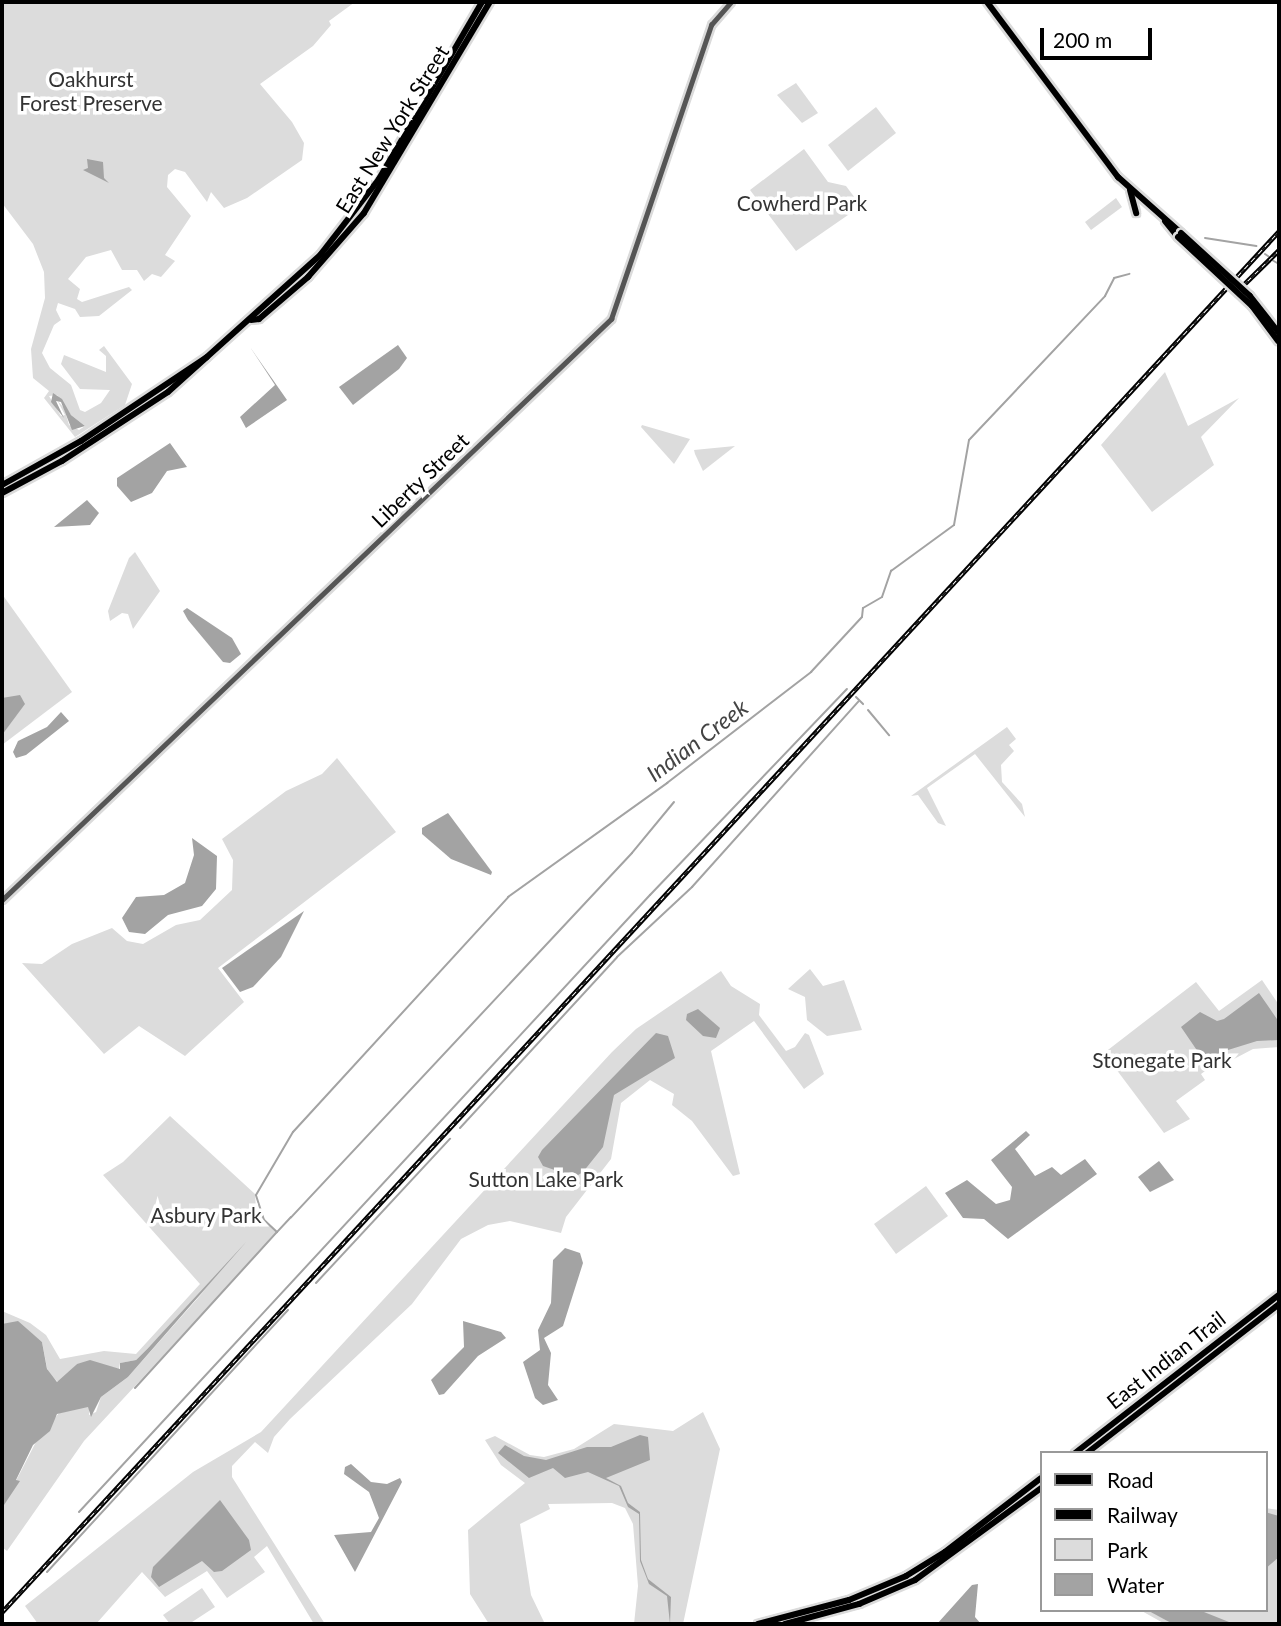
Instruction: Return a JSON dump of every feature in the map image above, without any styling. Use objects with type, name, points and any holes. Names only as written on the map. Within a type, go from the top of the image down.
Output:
[{"type":"main road","name":"East New York Street","points":[[2,485],[88,437],[206,357],[251,320],[321,254],[363,202],[482,2]]},
{"type":"main road","name":"East New York Street","points":[[251,320],[259,319],[299,285],[359,219],[490,2]]},
{"type":"main road","points":[[987,2],[1130,190],[1252,306],[1279,342]]},
{"type":"main road","points":[[1130,190],[1136,213]]},
{"type":"main road","points":[[1179,235],[1250,296],[1279,333]]},
{"type":"main road","name":"East New York Street","points":[[2,493],[123,423],[196,370],[206,357]]},
{"type":"main road","name":"East Indian Trail","points":[[1078,1451],[1279,1295]]},
{"type":"main road","name":"East Indian Trail","points":[[1090,1451],[1279,1304]]},
{"type":"main road","points":[[758,1624],[849,1600],[909,1575],[1040,1479]]},
{"type":"main road","points":[[785,1624],[859,1604],[915,1580],[1040,1489]]},
{"type":"street","name":"Liberty Street","points":[[2,900],[607,323],[620,302],[711,25],[731,2]]},
{"type":"green space","name":"Oakhurst Forest Preserve","points":[[2,2],[355,2],[329,21],[331,25],[313,46],[260,84],[292,122],[304,143],[302,160],[247,198],[224,208],[211,192],[207,202],[185,172],[175,169],[168,175],[167,187],[191,216],[165,255],[175,261],[161,277],[152,274],[144,281],[137,270],[122,270],[111,250],[86,257],[68,279],[80,289],[77,299],[82,302],[129,287],[132,290],[99,316],[80,317],[75,309],[58,303],[56,310],[61,320],[54,325],[42,353],[50,368],[71,385],[80,410],[85,412],[101,403],[110,390],[80,389],[61,364],[64,355],[106,372],[106,356],[99,350],[104,346],[132,384],[125,405],[75,437],[44,398],[49,391],[33,378],[31,349],[45,298],[44,272],[33,244],[2,203]],"holes":[[[57,395],[71,415],[85,426],[79,430],[69,425],[64,408],[57,400],[65,415],[61,416],[49,396]]]},
{"type":"green space","points":[[796,83],[818,113],[802,123],[777,95]]},
{"type":"green space","points":[[876,107],[896,133],[848,171],[828,145]]},
{"type":"green space","name":"Cowherd Park","points":[[804,149],[828,182],[846,186],[861,206],[796,251],[750,190]]},
{"type":"green space","points":[[1116,198],[1122,207],[1091,230],[1085,222]]},
{"type":"green space","points":[[1165,372],[1188,426],[1239,398],[1201,437],[1214,465],[1152,512],[1101,445]]},
{"type":"green space","points":[[642,425],[690,439],[674,464],[641,427]]},
{"type":"green space","points":[[735,446],[703,471],[694,450]]},
{"type":"green space","points":[[135,552],[160,591],[133,629],[128,614],[122,613],[110,621],[108,611],[129,558]]},
{"type":"green space","points":[[2,594],[72,692],[2,745]]},
{"type":"green space","points":[[1007,727],[1016,739],[1009,745],[1014,751],[1001,765],[1002,782],[1022,804],[1025,817],[975,754],[927,788],[946,826],[938,823],[918,795],[911,796]]},
{"type":"green space","points":[[337,758],[396,832],[218,968],[244,1002],[185,1056],[139,1026],[104,1054],[22,963],[42,964],[72,944],[112,928],[127,941],[143,944],[176,925],[200,920],[232,890],[233,860],[222,839],[286,791],[322,774]]},
{"type":"green space","points":[[810,969],[823,986],[844,980],[862,1030],[827,1036],[807,1020],[805,997],[788,989]]},
{"type":"green space","name":"Sutton Lake Park","points":[[721,971],[731,986],[760,1004],[759,1015],[786,1051],[795,1047],[805,1033],[809,1035],[824,1074],[804,1089],[754,1021],[711,1051],[740,1174],[733,1176],[692,1121],[672,1105],[674,1094],[650,1080],[621,1103],[611,1159],[566,1217],[561,1233],[510,1221],[488,1225],[461,1239],[412,1304],[290,1419],[274,1437],[268,1453],[255,1442],[232,1466],[232,1477],[325,1624],[314,1624],[267,1546],[254,1557],[265,1572],[227,1598],[207,1571],[165,1597],[142,1572],[96,1624],[38,1624],[25,1606],[193,1472],[261,1432],[612,1052],[636,1029]]},
{"type":"green space","name":"Stonegate Park","points":[[1262,980],[1279,1005],[1279,1047],[1253,1049],[1232,1060],[1227,1055],[1201,1074],[1205,1080],[1176,1101],[1190,1119],[1164,1133],[1104,1053],[1196,982],[1219,1011]]},
{"type":"green space","name":"Asbury Park","points":[[170,1116],[255,1194],[256,1209],[277,1233],[84,1441],[7,1551],[2,1547],[2,1508],[38,1438],[59,1413],[83,1407],[89,1407],[89,1415],[96,1412],[101,1397],[128,1377],[205,1290],[136,1360],[120,1363],[119,1369],[95,1363],[77,1364],[58,1382],[48,1373],[42,1342],[20,1324],[2,1324],[2,1311],[30,1323],[46,1335],[60,1359],[104,1351],[136,1354],[200,1284],[103,1175],[123,1162]]},
{"type":"green space","points":[[926,1186],[948,1216],[896,1254],[874,1224]]},
{"type":"green space","points":[[703,1412],[720,1449],[683,1624],[634,1624],[638,1586],[633,1524],[625,1508],[612,1503],[548,1504],[550,1509],[520,1524],[531,1595],[545,1624],[489,1624],[470,1594],[468,1530],[525,1483],[501,1465],[485,1440],[495,1436],[530,1455],[544,1457],[574,1449],[614,1424],[673,1431]]},
{"type":"green space","points":[[1267,1508],[1279,1510],[1279,1624],[1165,1624],[1144,1612],[1267,1612]]},
{"type":"green space","points":[[202,1588],[215,1607],[189,1624],[170,1624],[163,1615]]},
{"type":"water","points":[[87,159],[103,162],[104,178],[109,183],[83,170],[88,168]]},
{"type":"water","points":[[398,345],[407,358],[399,369],[353,405],[339,387]]},
{"type":"water","points":[[250,347],[287,400],[246,428],[240,417],[275,385]]},
{"type":"water","points":[[53,393],[62,399],[71,415],[85,426],[72,430],[61,402],[56,401],[64,418],[51,402]]},
{"type":"water","points":[[170,443],[187,467],[167,471],[152,493],[131,502],[117,486],[117,478]]},
{"type":"water","points":[[87,500],[99,513],[90,525],[54,527]]},
{"type":"water","points":[[187,608],[232,638],[241,654],[230,663],[223,662],[188,620],[183,611]]},
{"type":"water","points":[[20,695],[25,704],[2,735],[2,698]]},
{"type":"water","points":[[61,712],[69,721],[26,755],[16,758],[13,752],[18,741],[47,727]]},
{"type":"water","points":[[448,813],[492,872],[491,875],[451,859],[422,834],[422,828]]},
{"type":"water","points":[[192,838],[217,856],[216,889],[202,906],[168,915],[145,934],[129,932],[122,918],[136,897],[164,895],[185,883],[194,855]]},
{"type":"water","points":[[304,911],[281,957],[253,987],[240,992],[222,968]]},
{"type":"water","points":[[1259,993],[1279,1022],[1279,1040],[1257,1041],[1228,1050],[1207,1065],[1181,1027],[1200,1012],[1217,1021],[1224,1019]]},
{"type":"water","points":[[698,1009],[720,1028],[716,1038],[703,1036],[686,1020],[687,1014]]},
{"type":"water","points":[[656,1033],[668,1036],[675,1058],[614,1095],[603,1147],[583,1172],[575,1177],[543,1166],[538,1157],[542,1150]]},
{"type":"water","points":[[1026,1131],[1030,1135],[1015,1149],[1035,1176],[1052,1167],[1061,1175],[1085,1159],[1097,1174],[1008,1239],[984,1219],[963,1218],[945,1193],[967,1180],[996,1204],[1010,1200],[1012,1187],[991,1160]]},
{"type":"water","points":[[1159,1161],[1174,1180],[1150,1192],[1138,1177]]},
{"type":"water","points":[[247,1241],[128,1377],[101,1397],[91,1417],[88,1407],[57,1414],[50,1431],[33,1445],[16,1480],[20,1481],[2,1508],[2,1324],[18,1321],[42,1342],[47,1369],[57,1382],[77,1364],[90,1360],[120,1369],[120,1363],[136,1360],[149,1347]]},
{"type":"water","points":[[565,1248],[580,1253],[583,1263],[563,1326],[544,1338],[551,1353],[548,1385],[558,1400],[543,1405],[535,1398],[523,1362],[540,1350],[538,1330],[551,1303],[553,1260]]},
{"type":"water","points":[[463,1321],[501,1332],[506,1338],[478,1356],[444,1394],[439,1395],[431,1380],[464,1347]]},
{"type":"water","points":[[640,1435],[648,1437],[650,1460],[606,1478],[621,1486],[628,1503],[640,1512],[641,1560],[648,1579],[671,1597],[670,1624],[667,1596],[649,1584],[640,1561],[639,1514],[628,1507],[619,1486],[588,1472],[565,1478],[553,1468],[529,1478],[498,1453],[505,1445],[524,1456],[546,1460],[587,1447],[611,1447]]},
{"type":"water","points":[[351,1464],[371,1482],[387,1484],[400,1478],[402,1482],[355,1572],[334,1535],[371,1532],[379,1518],[369,1492],[344,1474],[345,1467]]},
{"type":"water","points":[[220,1500],[249,1540],[251,1550],[222,1571],[214,1572],[202,1561],[159,1587],[151,1577],[153,1567]]},
{"type":"water","points":[[1267,1513],[1279,1516],[1279,1557],[1267,1567]]},
{"type":"water","points":[[978,1584],[975,1617],[981,1624],[937,1624],[972,1585]]},
{"type":"water","points":[[1151,1612],[1204,1612],[1234,1624],[1173,1624]]},
{"type":"waterway","points":[[1205,238],[1256,246]]},
{"type":"waterway","points":[[1272,260],[1279,264]]},
{"type":"waterway","name":"Indian Creek","points":[[674,802],[632,853],[277,1232],[264,1220],[256,1195],[293,1132],[508,897],[667,783],[811,672],[862,617],[863,608],[882,597],[891,571],[954,525],[969,440],[1105,296],[1114,278],[1129,274]]},
{"type":"waterway","points":[[79,1512],[650,895],[847,689]]},
{"type":"waterway","points":[[856,697],[863,704]]},
{"type":"waterway","points":[[460,1128],[617,957],[692,887],[859,701]]},
{"type":"waterway","points":[[868,710],[889,735]]},
{"type":"waterway","points":[[316,1283],[450,1139]]},
{"type":"waterway","points":[[135,1388],[277,1232]]},
{"type":"waterway","points":[[47,1572],[288,1310]]},
{"type":"railway","points":[[2,1612],[1279,231]]},
{"type":"railway","points":[[1233,295],[1279,250]]}]
